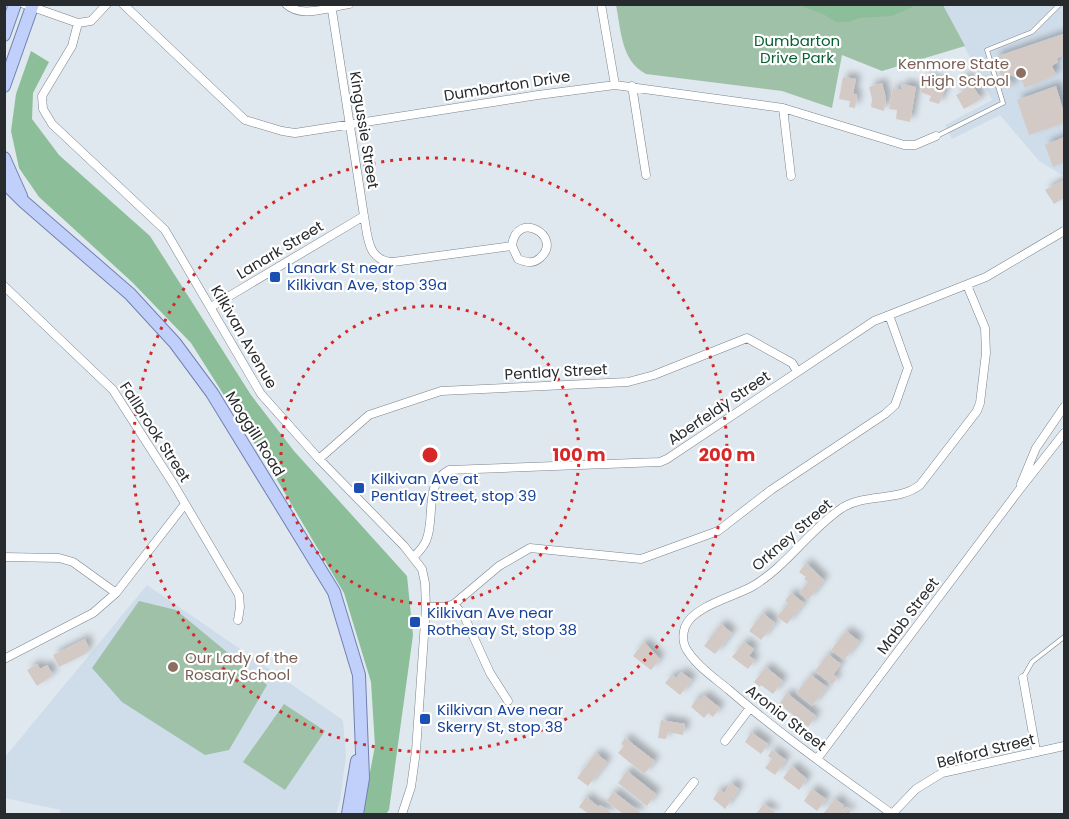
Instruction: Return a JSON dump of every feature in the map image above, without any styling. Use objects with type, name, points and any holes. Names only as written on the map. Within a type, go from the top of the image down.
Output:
[{"type":"main road","points":[[4,35],[15,4]]},
{"type":"main road","points":[[4,86],[30,5]]},
{"type":"main road","name":"Moggill Road","points":[[4,158],[24,202]]},
{"type":"main road","name":"Moggill Road","points":[[4,183],[130,294],[175,343],[218,403],[334,592],[359,675],[363,778],[357,814]]},
{"type":"main road","name":"Moggill Road","points":[[348,814],[361,739]]},
{"type":"street","points":[[30,5],[78,23],[91,21],[107,4]]},
{"type":"street","name":"Dumbarton Drive","points":[[123,4],[245,120],[282,131],[295,133],[580,88],[615,85],[783,108],[904,145],[915,145],[936,136]]},
{"type":"street","points":[[286,4],[301,12],[349,4]]},
{"type":"street","points":[[601,4],[615,85]]},
{"type":"street","name":"Kingussie Street","points":[[331,6],[364,216],[371,249],[377,258],[382,262],[393,262],[512,246]]},
{"type":"street","name":"Kilkivan Avenue","points":[[78,23],[72,46],[42,96],[43,108],[52,124],[165,230],[261,394],[318,459],[414,557],[424,575],[426,607],[416,751],[411,787],[402,814]]},
{"type":"street","points":[[632,86],[646,175]]},
{"type":"street","points":[[783,108],[791,176]]},
{"type":"street","name":"Lanark Street","points":[[211,307],[364,216]]},
{"type":"street","points":[[529,228],[542,233],[546,247],[544,254],[532,262],[518,259],[512,246],[516,233],[529,228]]},
{"type":"street","name":"Aberfeldy Street","points":[[414,557],[426,543],[434,486],[441,475],[449,471],[660,462],[874,321],[986,278],[1065,231]]},
{"type":"street","name":"Orkney Street","points":[[684,629],[691,617],[705,608],[760,581],[789,556],[818,526],[843,508],[863,500],[914,490],[920,485],[980,404],[986,353],[985,328],[967,285]]},
{"type":"street","name":"Fallbrook Street","points":[[4,286],[113,390],[239,595],[238,620]]},
{"type":"street","points":[[426,607],[446,607],[454,603],[499,566],[531,548],[641,560],[718,531],[771,490],[895,405],[908,368],[889,315]]},
{"type":"street","name":"Pentlay Street","points":[[318,459],[369,415],[441,391],[628,382],[654,375],[747,338],[792,363],[797,371]]},
{"type":"street","name":"Mabb Street","points":[[1020,489],[1036,448],[1065,407]]},
{"type":"street","name":"Mabb Street","points":[[817,759],[1020,489],[1065,433]]},
{"type":"street","points":[[4,659],[93,613],[116,593],[185,504]]},
{"type":"street","points":[[4,557],[58,558],[73,562],[116,593]]},
{"type":"street","points":[[454,603],[464,616],[490,673],[508,701]]},
{"type":"street","name":"Aronia Street","points":[[684,629],[684,645],[692,658],[750,708],[892,814]]},
{"type":"street","points":[[1023,678],[1036,751]]},
{"type":"street","points":[[725,741],[750,708]]},
{"type":"street","name":"Belford Street","points":[[892,814],[916,789],[942,773],[1065,746]]},
{"type":"street","points":[[669,814],[694,782]]},
{"type":"lane","points":[[936,136],[1003,103],[987,50],[1032,32],[1060,4]]},
{"type":"lane","points":[[1023,678],[1032,662],[1065,637]]},
{"type":"shaded area","name":"Kenmore State High School","points":[[943,5],[1064,5],[1064,176],[1039,161],[1000,115],[952,139],[945,125],[992,100]]},
{"type":"shaded area","name":"Our Lady of the Rosary School","points":[[147,585],[343,720],[346,756],[336,814],[59,814],[61,810],[5,798],[5,757]]},
{"type":"green space","name":"Dumbarton Drive Park","points":[[616,5],[943,5],[965,46],[882,71],[842,55],[832,108],[782,91],[646,74],[631,61],[627,53]]},
{"type":"green space","points":[[799,5],[914,5],[892,16],[836,22],[823,14]]},
{"type":"green space","points":[[31,51],[49,62],[33,93],[32,119],[59,155],[150,236],[251,395],[294,451],[407,576],[413,635],[389,810],[386,814],[362,814],[375,746],[371,682],[344,593],[270,468],[191,343],[132,282],[39,197],[19,168],[11,131],[16,94]]},
{"type":"green space","points":[[139,601],[176,610],[267,685],[229,750],[205,755],[122,702],[92,668]]},
{"type":"green space","points":[[284,704],[325,731],[285,790],[243,762]]},
{"type":"building","points":[[1063,34],[1064,62],[1062,56],[1057,58],[1058,62],[1052,66],[1056,75],[1025,88],[1019,75],[1014,77],[1011,75],[1008,76],[1013,86],[1005,89],[995,57]]},
{"type":"building","points":[[967,76],[981,99],[964,109],[956,95],[965,90],[959,81]]},
{"type":"building","points":[[843,77],[856,79],[853,94],[857,95],[855,108],[849,107],[850,101],[839,99]]},
{"type":"building","points":[[926,77],[947,84],[939,104],[929,101],[931,96],[920,92]]},
{"type":"building","points":[[882,83],[886,98],[884,111],[871,107],[869,87]]},
{"type":"building","points":[[902,84],[916,87],[910,122],[896,119],[897,110],[889,109],[893,88],[901,90]]},
{"type":"building","points":[[1056,86],[1064,113],[1064,123],[1029,135],[1017,100]]},
{"type":"building","points":[[1064,137],[1064,162],[1053,167],[1045,145]]},
{"type":"building","points":[[1064,180],[1064,198],[1054,204],[1045,190]]},
{"type":"building","points":[[806,563],[824,580],[808,600],[799,593],[808,582],[804,579],[806,577],[799,572]]},
{"type":"building","points":[[791,593],[804,603],[787,624],[777,617],[788,603],[785,601]]},
{"type":"building","points":[[763,613],[775,623],[761,640],[749,631]]},
{"type":"building","points":[[721,624],[732,633],[715,654],[704,646]]},
{"type":"building","points":[[846,631],[859,641],[844,660],[831,650]]},
{"type":"building","points":[[85,639],[89,648],[85,650],[87,653],[59,667],[53,655]]},
{"type":"building","points":[[644,642],[660,659],[651,670],[633,656]]},
{"type":"building","points":[[744,642],[754,649],[749,656],[755,660],[748,669],[732,657]]},
{"type":"building","points":[[828,654],[841,664],[833,675],[837,678],[832,685],[815,671]]},
{"type":"building","points":[[37,664],[40,669],[47,665],[53,675],[37,686],[27,670]]},
{"type":"building","points":[[766,667],[783,681],[773,694],[754,682]]},
{"type":"building","points":[[681,672],[692,680],[680,695],[665,683],[672,675],[676,678]]},
{"type":"building","points":[[811,675],[827,687],[812,706],[796,693]]},
{"type":"building","points":[[787,693],[816,716],[808,727],[779,704]]},
{"type":"building","points":[[704,695],[720,708],[713,717],[708,713],[704,718],[691,707],[697,698],[700,700]]},
{"type":"building","points":[[661,720],[685,724],[683,735],[668,732],[666,739],[658,738]]},
{"type":"building","points":[[751,732],[768,744],[761,754],[745,742]]},
{"type":"building","points":[[625,738],[655,761],[644,774],[618,753],[624,746],[621,744]]},
{"type":"building","points":[[772,750],[786,760],[775,775],[765,768],[772,759],[768,756]]},
{"type":"building","points":[[596,753],[607,762],[588,786],[577,778]]},
{"type":"building","points":[[792,766],[807,779],[799,790],[783,778]]},
{"type":"building","points":[[627,771],[656,794],[647,806],[618,783]]},
{"type":"building","points":[[731,783],[739,789],[725,809],[713,799],[719,790],[724,793]]},
{"type":"building","points":[[812,789],[826,799],[817,811],[804,801]]},
{"type":"building","points":[[614,792],[640,812],[623,814],[606,801]]},
{"type":"building","points":[[586,797],[613,814],[589,814],[579,807]]},
{"type":"building","points":[[835,799],[844,805],[841,809],[843,811],[846,807],[851,811],[849,814],[823,814]]},
{"type":"building","points":[[764,804],[775,812],[756,814]]},
{"type":"place","name":"Kenmore State High School","points":[[1021,73]]},
{"type":"place","name":"Lanark St near Kilkivan Ave, stop 39a","points":[[275,277]]},
{"type":"place","name":"Kilkivan Ave at Pentlay Street, stop 39","points":[[359,488]]},
{"type":"place","name":"Kilkivan Ave near Rothesay St, stop 38","points":[[415,622]]},
{"type":"place","name":"Our Lady of the Rosary School","points":[[173,667]]},
{"type":"place","name":"Kilkivan Ave near Skerry St, stop 38","points":[[425,719]]}]
